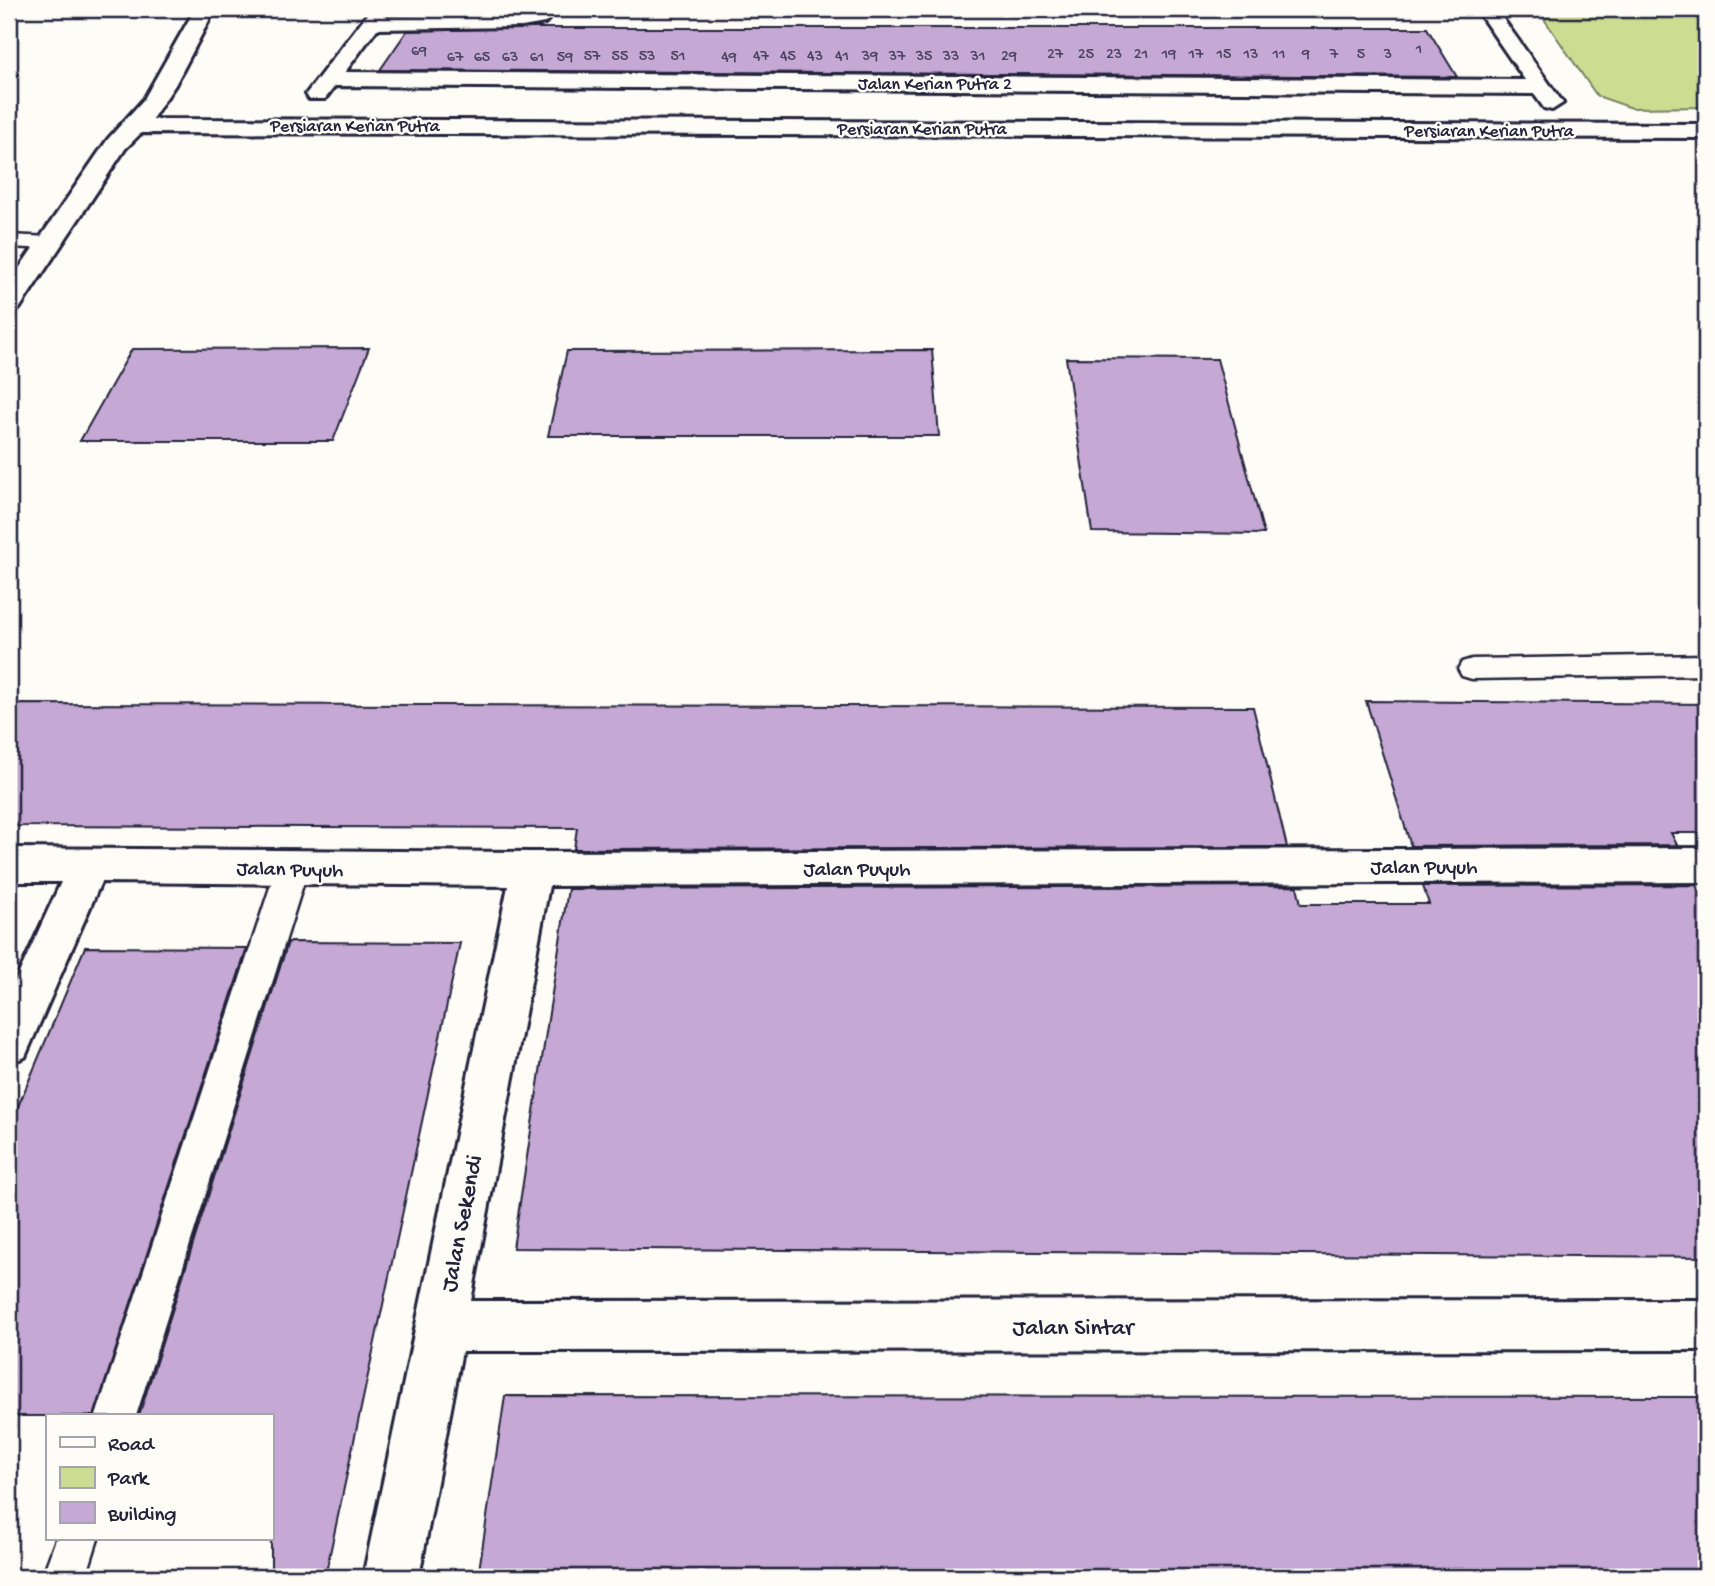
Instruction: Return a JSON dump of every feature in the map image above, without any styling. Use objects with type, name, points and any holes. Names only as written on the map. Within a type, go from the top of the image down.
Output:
[{"type":"street","points":[[9,303],[116,144],[137,125],[164,86],[195,21],[205,9]]},
{"type":"street","points":[[294,125],[376,16],[522,21],[538,19],[548,9]]},
{"type":"street","points":[[1486,9],[1571,131]]},
{"type":"street","name":"Jalan Kerian Putra 2","points":[[329,79],[1540,87]]},
{"type":"street","name":"Persiaran Kerian Putra","points":[[137,125],[1706,131]]},
{"type":"street","points":[[9,1043],[89,864]]},
{"type":"street","name":"Jalan Puyuh","points":[[9,865],[532,869],[1706,864]]},
{"type":"street","name":"Jalan Sekendi","points":[[391,1577],[532,869]]},
{"type":"street","name":"Jalan Sintar","points":[[440,1326],[1706,1325]]},
{"type":"lane","points":[[9,241],[50,243]]},
{"type":"lane","points":[[1472,668],[1706,665]]},
{"type":"lane","points":[[117,1414],[292,869]]},
{"type":"lane","points":[[64,1577],[77,1540]]},
{"type":"green space","points":[[1557,9],[1706,9],[1706,107],[1632,108],[1597,96],[1544,19]]},
{"type":"building","points":[[422,9],[501,9],[499,13],[418,14]]},
{"type":"building","points":[[531,28],[1427,28],[1457,77],[380,70],[407,31]]},
{"type":"building","points":[[369,348],[333,441],[80,441],[132,349]]},
{"type":"building","points":[[932,350],[939,436],[548,436],[567,351]]},
{"type":"building","points":[[1066,358],[1217,359],[1264,534],[1092,532]]},
{"type":"building","points":[[1366,701],[1706,704],[1706,833],[1671,833],[1677,845],[1411,846]]},
{"type":"building","points":[[9,704],[1253,707],[1287,847],[574,849],[577,828],[9,826]]},
{"type":"building","points":[[1696,885],[1706,906],[1706,1257],[513,1248],[568,889],[1297,886],[1301,904],[1429,904],[1423,886]]},
{"type":"building","points":[[288,942],[460,943],[325,1577],[271,1577],[273,1414],[140,1414]]},
{"type":"building","points":[[85,947],[247,948],[95,1414],[9,1416],[9,1128]]},
{"type":"building","points":[[505,1396],[1706,1397],[1706,1577],[478,1577]]}]
